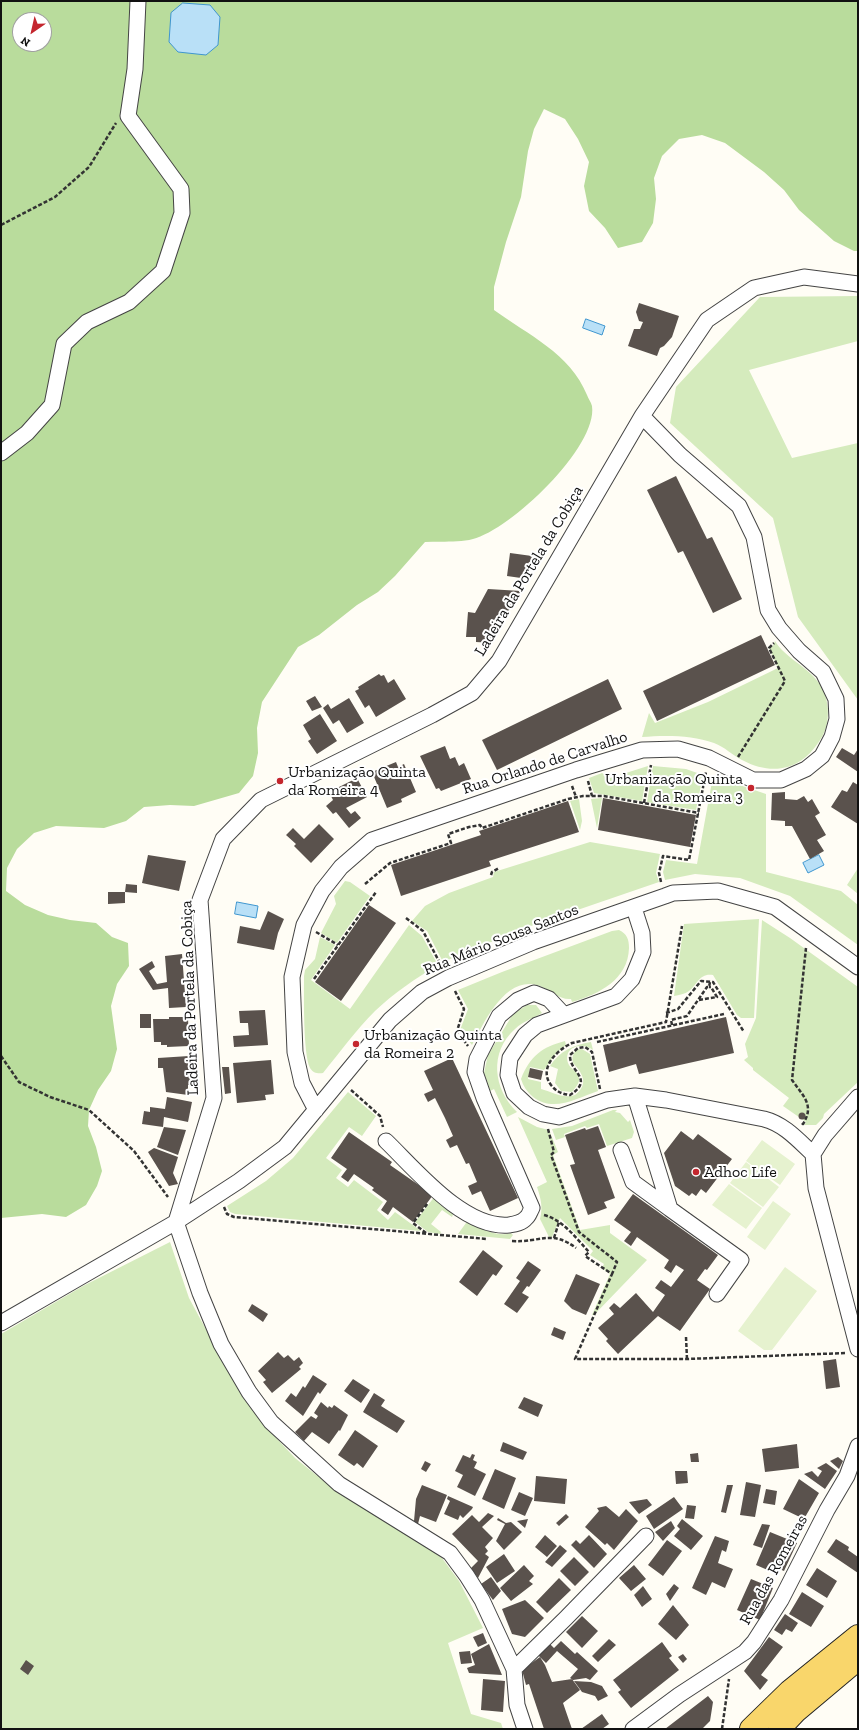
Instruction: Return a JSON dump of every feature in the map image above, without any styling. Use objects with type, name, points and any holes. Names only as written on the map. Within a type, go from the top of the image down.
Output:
[{"type":"main road","points":[[751,1729],[790,1692],[858,1636]]},
{"type":"main road","points":[[779,1729],[796,1711],[858,1659]]},
{"type":"street","points":[[1,453],[26,433],[52,405],[64,344],[87,322],[129,302],[163,271],[182,213],[181,189],[128,116],[135,69],[138,1]]},
{"type":"street","name":"Ladeira da Portela da Cobiça","points":[[176,1222],[214,1098],[200,900],[223,839],[261,800],[432,715],[472,693],[499,661],[642,416],[707,320],[754,288],[804,277],[858,284]]},
{"type":"street","name":"Rua Orlando de Carvalho","points":[[316,1110],[302,1083],[295,1052],[292,977],[304,925],[322,892],[341,867],[372,840],[576,770],[642,750],[678,749],[709,758],[753,780],[782,780],[806,769],[822,756],[832,737],[837,719],[836,699],[823,672],[799,651],[779,628],[768,610],[754,537],[739,506],[680,455],[642,416]]},
{"type":"street","name":"Rua Mário Sousa Santos","points":[[1,1323],[176,1222],[239,1181],[285,1147],[390,1020],[422,992],[448,978],[533,942],[673,894],[718,890],[775,907],[858,967]]},
{"type":"street","points":[[634,908],[642,933],[642,952],[632,979],[616,996],[538,1025],[525,1035],[510,1058],[508,1075],[514,1093],[529,1107],[543,1114],[559,1117],[607,1100],[635,1096],[666,1100],[774,1122],[792,1134],[813,1154]]},
{"type":"street","points":[[386,1141],[437,1191],[479,1220],[500,1226],[516,1224],[526,1219],[532,1208],[484,1098],[475,1072],[477,1059],[499,1016],[518,1000],[534,993],[549,999],[564,1016]]},
{"type":"street","points":[[635,1096],[670,1209]]},
{"type":"street","points":[[854,1351],[816,1188],[813,1154],[825,1135],[858,1097]]},
{"type":"street","points":[[621,1150],[633,1182],[741,1260],[717,1294]]},
{"type":"street","points":[[176,1222],[200,1293],[221,1344],[249,1392],[267,1416],[301,1451],[339,1484],[450,1553],[482,1600],[514,1668],[517,1705],[525,1729]]},
{"type":"street","name":"Rua das Romeiras","points":[[633,1729],[679,1695],[745,1652],[754,1642],[781,1600],[828,1510],[848,1476],[858,1446]]},
{"type":"street","points":[[514,1668],[566,1618],[646,1536]]},
{"type":"path","points":[[1,225],[55,197],[89,167],[118,121],[128,116]]},
{"type":"path","points":[[737,759],[785,681],[769,648]]},
{"type":"path","points":[[644,804],[651,766]]},
{"type":"path","points":[[661,882],[659,872],[663,856],[690,860],[706,776]]},
{"type":"path","points":[[587,778],[592,796]]},
{"type":"path","points":[[572,784],[576,797]]},
{"type":"path","points":[[364,884],[390,863],[451,842],[448,834],[480,825],[482,828],[576,797],[592,796],[699,813]]},
{"type":"path","points":[[491,875],[492,872],[498,868]]},
{"type":"path","points":[[314,979],[376,892]]},
{"type":"path","points":[[406,918],[423,931],[441,964]]},
{"type":"path","points":[[601,1091],[592,1052],[585,1047],[578,1048],[570,1056],[571,1064],[580,1074],[581,1078],[579,1087],[570,1095],[560,1093],[550,1084],[547,1078],[548,1066],[557,1054],[572,1043],[666,1022],[666,1013],[682,926]]},
{"type":"path","points":[[799,1121],[803,1124],[808,1116],[809,1104],[792,1080],[808,931]]},
{"type":"path","points":[[321,935],[338,945]]},
{"type":"path","points":[[666,1013],[678,1009],[701,981],[713,982],[744,1032]]},
{"type":"path","points":[[672,1025],[671,1020],[687,1016],[707,987],[709,987],[710,982]]},
{"type":"path","points":[[698,1000],[717,997],[711,987],[709,987]]},
{"type":"path","points":[[455,992],[464,1009],[457,1031],[468,1046]]},
{"type":"path","points":[[596,1042],[724,1014]]},
{"type":"path","points":[[1,1056],[19,1082],[50,1097],[89,1110],[134,1151],[167,1195],[176,1222]]},
{"type":"path","points":[[350,1090],[380,1116],[386,1141]]},
{"type":"path","points":[[543,1114],[553,1145],[554,1152],[551,1155],[579,1232],[617,1262],[575,1359],[687,1359],[854,1351]]},
{"type":"path","points":[[426,1233],[413,1223],[437,1191]]},
{"type":"path","points":[[224,1207],[227,1214],[234,1216],[490,1239]]},
{"type":"path","points":[[541,1214],[550,1216],[559,1222],[589,1252],[585,1256],[612,1274]]},
{"type":"path","points":[[554,1238],[559,1222]]},
{"type":"path","points":[[511,1240],[525,1242],[554,1238],[564,1240],[576,1248]]},
{"type":"path","points":[[686,1337],[687,1359]]},
{"type":"path","points":[[722,1729],[731,1661]]},
{"type":"green space","points":[[1,1],[858,1],[858,251],[854,251],[834,241],[799,210],[784,190],[764,172],[725,143],[702,135],[679,139],[662,156],[654,178],[656,199],[653,223],[642,242],[618,248],[605,228],[589,211],[584,186],[589,162],[578,139],[565,119],[544,109],[534,129],[528,151],[521,197],[506,242],[494,287],[494,310],[547,346],[559,356],[580,380],[591,403],[590,423],[581,443],[567,464],[528,504],[508,520],[489,532],[467,540],[425,542],[395,576],[378,592],[357,605],[319,635],[298,647],[262,702],[257,728],[258,753],[253,776],[239,793],[194,806],[170,805],[144,807],[126,821],[104,828],[56,826],[34,833],[17,849],[7,868],[6,891],[25,905],[48,915],[70,920],[96,923],[112,937],[128,943],[129,966],[117,984],[111,1006],[117,1049],[111,1071],[98,1090],[89,1110],[88,1126],[96,1147],[102,1171],[97,1186],[86,1205],[66,1217],[42,1214],[1,1218]]},
{"type":"green space","points":[[858,296],[858,341],[749,370],[792,458],[858,443],[858,700],[798,617],[773,518],[670,423],[676,387],[760,297]]},
{"type":"green space","points":[[775,641],[784,652],[814,677],[825,694],[828,708],[826,729],[816,746],[808,755],[788,767],[778,769],[766,768],[742,760],[722,747],[706,740],[678,736],[642,737],[649,713],[655,723],[708,702],[778,668],[769,648],[773,646]]},
{"type":"green space","points":[[648,766],[642,801],[594,793],[589,778],[602,773],[610,778]]},
{"type":"green space","points":[[653,766],[686,769],[703,775],[696,810],[647,802]]},
{"type":"green space","points":[[713,776],[766,794],[766,872],[841,891],[858,905],[858,945],[790,896],[740,878],[695,874],[665,880],[663,872],[666,860],[697,864]]},
{"type":"green space","points":[[602,798],[597,828],[591,799]]},
{"type":"green space","points":[[579,799],[582,821],[580,830],[570,801]]},
{"type":"green space","points":[[590,842],[660,854],[656,873],[659,882],[525,928],[443,962],[427,931],[412,921],[425,906],[449,893],[493,877],[494,872]]},
{"type":"green space","points":[[858,868],[858,894],[847,885]]},
{"type":"green space","points":[[345,881],[350,882],[370,896],[337,943],[321,933],[336,904],[334,896]]},
{"type":"green space","points":[[759,919],[754,1018],[741,1018],[737,1015],[713,975],[702,977],[689,991],[684,994],[674,996],[684,924]]},
{"type":"green space","points":[[762,920],[790,938],[858,987],[858,1082],[824,1114],[823,1118],[816,1125],[804,1125],[806,1122],[783,1106],[789,1098],[753,1070],[753,1068],[744,1060],[748,1057],[745,1044],[756,1018]]},
{"type":"green space","points":[[409,925],[422,936],[438,965],[405,986],[382,1004],[348,1041],[323,1073],[314,1072],[310,1068],[306,1050],[304,1024],[304,976],[305,970],[315,959],[320,937],[335,945],[311,980],[350,1009]]},
{"type":"green space","points":[[619,930],[626,935],[629,942],[627,959],[618,977],[602,990],[572,1002],[571,999],[563,998],[540,986],[528,984],[517,987],[507,993],[498,1002],[483,1024],[472,1045],[460,1030],[468,1009],[458,990],[612,931]]},
{"type":"green space","points":[[527,1005],[536,1005],[542,1013],[521,1024],[515,1029],[501,1048],[498,1059],[497,1070],[499,1082],[509,1103],[517,1112],[507,1117],[494,1089],[490,1091],[484,1073],[488,1055],[513,1014]]},
{"type":"green space","points":[[565,1041],[566,1045],[556,1053],[544,1070],[530,1067],[528,1079],[541,1082],[541,1089],[562,1096],[575,1095],[582,1087],[583,1079],[580,1071],[573,1063],[572,1058],[577,1050],[582,1049],[590,1054],[598,1091],[566,1103],[549,1104],[541,1102],[529,1093],[521,1079],[528,1064],[533,1058],[550,1046]]},
{"type":"green space","points":[[591,1042],[593,1050],[584,1046],[579,1046],[571,1049],[568,1053],[568,1063],[577,1074],[579,1082],[572,1092],[561,1091],[555,1083],[558,1069],[550,1066],[558,1056],[573,1047]]},
{"type":"green space","points":[[348,1092],[376,1116],[362,1136],[349,1127],[326,1158],[342,1170],[336,1178],[348,1187],[354,1180],[383,1202],[377,1210],[388,1220],[395,1212],[421,1231],[235,1214],[230,1212],[227,1206],[266,1181],[293,1158]]},
{"type":"green space","points":[[613,1110],[617,1110],[615,1112],[620,1113],[628,1122],[630,1120],[634,1132],[632,1138],[607,1146],[599,1124],[587,1128],[585,1126],[564,1134],[565,1137],[556,1140],[552,1129],[572,1126]]},
{"type":"green space","points":[[518,1117],[537,1127],[549,1130],[558,1152],[553,1155],[580,1230],[610,1225],[610,1233],[647,1260],[594,1315],[592,1315],[610,1274],[602,1268],[604,1264],[590,1255],[593,1251],[560,1218],[552,1237],[549,1237],[540,1219],[541,1203],[537,1187],[547,1182]]},
{"type":"green space","points":[[762,1140],[795,1164],[780,1185],[746,1161]]},
{"type":"green space","points":[[746,1162],[779,1187],[763,1207],[730,1183]]},
{"type":"green space","points":[[729,1184],[762,1208],[746,1229],[712,1205]]},
{"type":"green space","points":[[435,1196],[454,1212],[452,1217],[442,1210],[431,1224],[441,1232],[440,1234],[428,1232],[415,1222]]},
{"type":"green space","points":[[773,1201],[791,1214],[765,1250],[747,1237]]},
{"type":"green space","points":[[466,1223],[495,1233],[511,1233],[513,1235],[510,1239],[458,1234]]},
{"type":"green space","points":[[170,1242],[189,1298],[242,1396],[266,1427],[295,1458],[335,1490],[425,1545],[442,1558],[459,1581],[483,1628],[448,1643],[471,1714],[501,1723],[503,1729],[1,1729],[1,1334],[83,1286]]},
{"type":"green space","points":[[785,1267],[817,1291],[772,1350],[764,1350],[738,1331]]},
{"type":"water","points":[[183,3],[210,5],[220,17],[218,45],[206,55],[178,52],[169,42],[171,13]]},
{"type":"water","points":[[586,319],[605,326],[602,335],[583,328]]},
{"type":"water","points":[[819,855],[824,865],[808,873],[803,863]]},
{"type":"water","points":[[237,902],[258,906],[256,918],[235,914]]},
{"type":"building","points":[[639,303],[679,316],[672,337],[664,346],[660,348],[657,356],[628,346],[634,329],[640,329],[643,322],[639,321],[636,312]]},
{"type":"building","points":[[676,476],[707,539],[712,537],[742,599],[713,613],[683,551],[678,553],[647,490]]},
{"type":"building","points":[[510,553],[532,556],[529,575],[522,574],[521,578],[507,576]]},
{"type":"building","points":[[488,589],[521,591],[506,615],[499,615],[498,628],[494,628],[493,643],[476,642],[476,637],[466,637],[468,612],[475,613]]},
{"type":"building","points":[[761,635],[775,665],[657,721],[643,691]]},
{"type":"building","points":[[379,674],[381,676],[384,675],[388,683],[394,679],[406,699],[376,717],[369,705],[365,708],[355,691],[359,689],[358,687]]},
{"type":"building","points":[[608,679],[622,709],[497,770],[482,740]]},
{"type":"building","points":[[315,696],[322,707],[312,711],[306,701]]},
{"type":"building","points":[[349,698],[364,723],[347,733],[339,720],[333,724],[323,708],[328,704],[331,709]]},
{"type":"building","points":[[320,714],[337,741],[317,754],[308,741],[311,739],[303,725]]},
{"type":"building","points":[[445,746],[450,759],[455,757],[459,766],[464,763],[471,779],[441,791],[439,788],[436,789],[420,756]]},
{"type":"building","points":[[842,748],[854,755],[858,749],[858,772],[836,757]]},
{"type":"building","points":[[396,762],[398,767],[404,764],[416,792],[401,799],[402,802],[387,808],[372,772]]},
{"type":"building","points":[[357,778],[367,797],[346,808],[351,814],[355,811],[361,818],[349,828],[336,812],[333,814],[326,806],[333,800],[329,792]]},
{"type":"building","points":[[853,782],[858,785],[858,824],[831,807],[842,790],[847,792]]},
{"type":"building","points":[[785,792],[785,799],[797,800],[804,796],[808,802],[812,799],[820,813],[815,816],[826,835],[817,840],[824,851],[810,859],[792,826],[785,826],[785,821],[771,820],[772,793]]},
{"type":"building","points":[[603,798],[696,815],[690,847],[598,830]]},
{"type":"building","points":[[568,801],[579,832],[489,861],[491,866],[401,896],[391,865],[481,835],[479,831]]},
{"type":"building","points":[[319,824],[334,839],[311,863],[294,846],[296,844],[286,835],[293,828],[304,839]]},
{"type":"building","points":[[148,855],[186,861],[179,891],[142,883]]},
{"type":"building","points":[[126,884],[137,885],[137,893],[125,892]]},
{"type":"building","points":[[108,892],[125,892],[125,903],[108,904]]},
{"type":"building","points":[[369,905],[396,923],[341,1001],[315,982]]},
{"type":"building","points":[[268,911],[284,919],[278,933],[274,950],[237,943],[240,926],[260,930]]},
{"type":"building","points":[[182,954],[186,1007],[169,1008],[168,988],[153,990],[139,969],[152,961],[155,967],[149,971],[157,984],[167,982],[165,956]]},
{"type":"building","points":[[265,1010],[268,1045],[234,1047],[233,1036],[249,1035],[248,1023],[240,1023],[239,1011]]},
{"type":"building","points":[[140,1014],[151,1014],[151,1028],[140,1028]]},
{"type":"building","points":[[169,1017],[188,1017],[189,1046],[167,1047],[167,1045],[161,1045],[161,1042],[154,1042],[153,1019],[169,1019]]},
{"type":"building","points":[[726,1017],[734,1053],[639,1074],[636,1064],[609,1072],[603,1045]]},
{"type":"building","points":[[189,1056],[191,1085],[188,1085],[188,1095],[166,1092],[163,1068],[158,1068],[158,1058]]},
{"type":"building","points":[[452,1058],[518,1198],[490,1211],[481,1191],[472,1195],[468,1186],[477,1182],[469,1163],[466,1164],[457,1145],[450,1148],[446,1140],[453,1136],[445,1118],[435,1098],[428,1102],[424,1094],[433,1090],[424,1071]]},
{"type":"building","points":[[271,1060],[274,1094],[265,1095],[266,1100],[237,1103],[233,1063]]},
{"type":"building","points":[[222,1067],[229,1067],[231,1093],[225,1094]]},
{"type":"building","points":[[530,1068],[543,1071],[541,1080],[528,1077]]},
{"type":"building","points":[[167,1097],[192,1102],[188,1122],[164,1117],[163,1127],[142,1124],[144,1111],[150,1112],[150,1107],[165,1109]]},
{"type":"building","points":[[802,1112],[805,1113],[805,1119],[802,1120],[799,1119],[798,1116],[799,1113]]},
{"type":"building","points":[[598,1126],[606,1147],[598,1150],[615,1198],[604,1202],[607,1208],[588,1215],[570,1165],[575,1164],[565,1135],[585,1128],[586,1130]]},
{"type":"building","points":[[164,1127],[186,1130],[178,1155],[157,1147]]},
{"type":"building","name":"Adhoc Life","points":[[681,1131],[693,1140],[698,1134],[732,1159],[706,1193],[701,1189],[696,1196],[692,1193],[689,1196],[675,1186],[664,1153]]},
{"type":"building","points":[[349,1132],[392,1162],[390,1165],[433,1195],[413,1222],[393,1207],[388,1215],[381,1210],[387,1201],[372,1190],[374,1188],[354,1174],[348,1182],[341,1177],[347,1169],[331,1158]]},
{"type":"building","points":[[154,1148],[178,1157],[173,1173],[178,1184],[169,1186],[148,1152]]},
{"type":"building","points":[[633,1194],[718,1255],[707,1270],[705,1269],[697,1280],[710,1289],[680,1331],[658,1316],[618,1354],[606,1341],[608,1339],[598,1328],[614,1314],[609,1308],[614,1303],[620,1308],[636,1293],[653,1312],[665,1295],[655,1288],[661,1280],[671,1287],[684,1270],[676,1265],[671,1273],[664,1268],[669,1260],[637,1237],[631,1246],[624,1241],[631,1232],[614,1220]]},
{"type":"building","points":[[483,1250],[503,1266],[496,1276],[493,1274],[477,1296],[459,1282]]},
{"type":"building","points":[[528,1261],[541,1270],[529,1287],[527,1286],[522,1293],[529,1297],[517,1313],[504,1304],[520,1281],[516,1278]]},
{"type":"building","points":[[576,1274],[600,1284],[586,1315],[572,1309],[564,1301]]},
{"type":"building","points":[[252,1304],[268,1314],[263,1322],[248,1311]]},
{"type":"building","points":[[554,1327],[566,1332],[563,1340],[551,1335]]},
{"type":"building","points":[[278,1352],[284,1358],[288,1355],[294,1361],[299,1357],[303,1363],[299,1367],[301,1369],[272,1393],[263,1382],[266,1380],[258,1371]]},
{"type":"building","points":[[836,1359],[840,1387],[826,1389],[823,1361]]},
{"type":"building","points":[[313,1375],[327,1384],[320,1394],[318,1392],[303,1416],[285,1401],[291,1393],[296,1397],[303,1386],[305,1388]]},
{"type":"building","points":[[353,1379],[370,1390],[361,1403],[344,1391]]},
{"type":"building","points":[[374,1393],[385,1400],[381,1406],[405,1421],[397,1433],[363,1412]]},
{"type":"building","points":[[524,1397],[543,1405],[538,1417],[518,1408]]},
{"type":"building","points":[[321,1402],[328,1408],[329,1406],[332,1408],[334,1405],[348,1415],[340,1431],[339,1430],[329,1444],[312,1432],[304,1441],[295,1432],[311,1416],[316,1419],[318,1416],[314,1413]]},
{"type":"building","points":[[355,1430],[378,1446],[363,1468],[357,1463],[354,1466],[338,1455]]},
{"type":"building","points":[[503,1442],[527,1452],[523,1460],[500,1451]]},
{"type":"building","points":[[797,1444],[799,1468],[765,1472],[762,1449]]},
{"type":"building","points":[[698,1453],[699,1462],[691,1462],[690,1454]]},
{"type":"building","points":[[472,1454],[475,1455],[473,1460],[477,1462],[474,1468],[486,1474],[475,1496],[457,1487],[463,1475],[455,1471],[463,1455],[470,1458]]},
{"type":"building","points":[[838,1457],[843,1461],[839,1469],[830,1461]]},
{"type":"building","points":[[425,1461],[431,1464],[426,1472],[421,1469]]},
{"type":"building","points":[[826,1463],[837,1471],[825,1489],[804,1474],[812,1471],[818,1477],[822,1471],[817,1468]]},
{"type":"building","points":[[495,1469],[516,1478],[504,1509],[482,1499]]},
{"type":"building","points":[[675,1471],[687,1471],[688,1483],[676,1484]]},
{"type":"building","points":[[536,1476],[567,1479],[565,1504],[534,1501]]},
{"type":"building","points":[[799,1479],[819,1493],[804,1519],[783,1509]]},
{"type":"building","points":[[746,1482],[761,1485],[755,1517],[740,1515]]},
{"type":"building","points":[[422,1485],[447,1495],[436,1522],[420,1516],[418,1524],[414,1521],[416,1499]]},
{"type":"building","points":[[727,1485],[733,1485],[726,1513],[721,1512]]},
{"type":"building","points":[[766,1489],[777,1491],[775,1505],[763,1503]]},
{"type":"building","points":[[519,1492],[533,1498],[525,1516],[511,1510]]},
{"type":"building","points":[[448,1496],[473,1507],[463,1518],[460,1515],[458,1520],[444,1514],[450,1501],[447,1499]]},
{"type":"building","points":[[674,1497],[683,1509],[654,1529],[646,1516]]},
{"type":"building","points":[[647,1499],[652,1505],[639,1514],[629,1502]]},
{"type":"building","points":[[687,1505],[696,1506],[694,1519],[685,1518]]},
{"type":"building","points":[[606,1506],[619,1517],[626,1509],[638,1521],[614,1550],[607,1543],[605,1545],[585,1527],[599,1511],[597,1508]]},
{"type":"building","points":[[488,1513],[494,1516],[482,1527],[493,1538],[485,1547],[488,1551],[485,1554],[489,1557],[478,1578],[471,1568],[478,1561],[452,1534],[472,1515],[479,1522]]},
{"type":"building","points":[[566,1514],[569,1517],[559,1526],[556,1523]]},
{"type":"building","points":[[498,1518],[506,1523],[511,1522],[522,1532],[504,1550],[496,1541],[505,1524],[497,1520]]},
{"type":"building","points":[[528,1519],[525,1528],[517,1521]]},
{"type":"building","points":[[682,1519],[703,1536],[691,1550],[674,1536],[680,1529],[677,1526]]},
{"type":"building","points":[[671,1521],[675,1528],[663,1541],[655,1532]]},
{"type":"building","points":[[762,1524],[770,1525],[762,1548],[753,1545]]},
{"type":"building","points":[[770,1532],[797,1543],[784,1571],[772,1566],[770,1571],[756,1565]]},
{"type":"building","points":[[545,1535],[557,1546],[547,1557],[535,1547]]},
{"type":"building","points":[[589,1535],[607,1554],[594,1568],[571,1545],[576,1540],[580,1544]]},
{"type":"building","points":[[715,1536],[729,1541],[726,1552],[722,1550],[718,1563],[733,1569],[725,1588],[712,1582],[706,1595],[692,1588]]},
{"type":"building","points":[[836,1539],[849,1547],[848,1550],[858,1557],[858,1573],[827,1552]]},
{"type":"building","points":[[667,1540],[682,1551],[663,1576],[648,1565]]},
{"type":"building","points":[[560,1545],[567,1551],[552,1567],[545,1562]]},
{"type":"building","points":[[504,1554],[515,1571],[497,1583],[486,1567]]},
{"type":"building","points":[[574,1557],[589,1572],[575,1586],[560,1571]]},
{"type":"building","points":[[524,1565],[534,1576],[529,1581],[533,1584],[511,1601],[500,1588]]},
{"type":"building","points":[[634,1565],[646,1579],[631,1591],[619,1578]]},
{"type":"building","points":[[817,1568],[837,1581],[827,1598],[806,1585]]},
{"type":"building","points":[[491,1577],[501,1591],[493,1600],[481,1584]]},
{"type":"building","points":[[559,1578],[571,1590],[547,1613],[536,1602]]},
{"type":"building","points":[[751,1579],[773,1588],[760,1620],[737,1610]]},
{"type":"building","points":[[674,1584],[679,1588],[670,1601],[666,1594]]},
{"type":"building","points":[[643,1586],[652,1599],[642,1607],[634,1595]]},
{"type":"building","points":[[802,1592],[824,1606],[811,1627],[789,1614]]},
{"type":"building","points":[[525,1600],[544,1618],[525,1637],[512,1634],[502,1609]]},
{"type":"building","points":[[673,1605],[689,1625],[676,1640],[658,1624]]},
{"type":"building","points":[[785,1614],[798,1623],[792,1632],[786,1629],[782,1635],[774,1630]]},
{"type":"building","points":[[582,1616],[598,1631],[582,1648],[566,1632]]},
{"type":"building","points":[[483,1633],[487,1643],[478,1647],[473,1637]]},
{"type":"building","points":[[769,1637],[783,1647],[761,1675],[768,1680],[760,1690],[744,1671]]},
{"type":"building","points":[[609,1639],[616,1645],[598,1662],[592,1656]]},
{"type":"building","points":[[561,1641],[575,1654],[577,1652],[598,1671],[590,1680],[586,1678],[573,1680],[570,1678],[578,1669],[557,1651],[546,1663],[537,1654],[549,1643],[554,1648]]},
{"type":"building","points":[[662,1642],[672,1656],[669,1658],[679,1670],[631,1708],[618,1692],[621,1690],[613,1680]]},
{"type":"building","points":[[489,1644],[502,1675],[469,1673],[467,1668],[475,1665],[471,1654]]},
{"type":"building","points":[[470,1651],[472,1663],[461,1664],[459,1652]]},
{"type":"building","points":[[683,1654],[687,1659],[683,1663],[678,1657]]},
{"type":"building","points":[[540,1657],[552,1682],[572,1679],[580,1690],[563,1703],[572,1729],[544,1729],[529,1684],[526,1685],[522,1670]]},
{"type":"building","points":[[26,1660],[34,1666],[28,1675],[20,1669]]},
{"type":"building","points":[[483,1679],[505,1681],[503,1712],[481,1710]]},
{"type":"building","points":[[574,1681],[591,1682],[602,1686],[608,1696],[598,1701],[595,1696],[582,1692]]},
{"type":"building","points":[[708,1696],[713,1702],[710,1721],[702,1729],[665,1729]]},
{"type":"building","points":[[602,1714],[609,1724],[602,1729],[581,1729]]},
{"type":"place","name":"Urbanização Quinta da Romeira 4","points":[[280,781]]},
{"type":"place","name":"Urbanização Quinta da Romeira 3","points":[[751,788]]},
{"type":"place","name":"Urbanização Quinta da Romeira 2","points":[[356,1044]]},
{"type":"place","name":"Adhoc Life","points":[[696,1172]]}]
